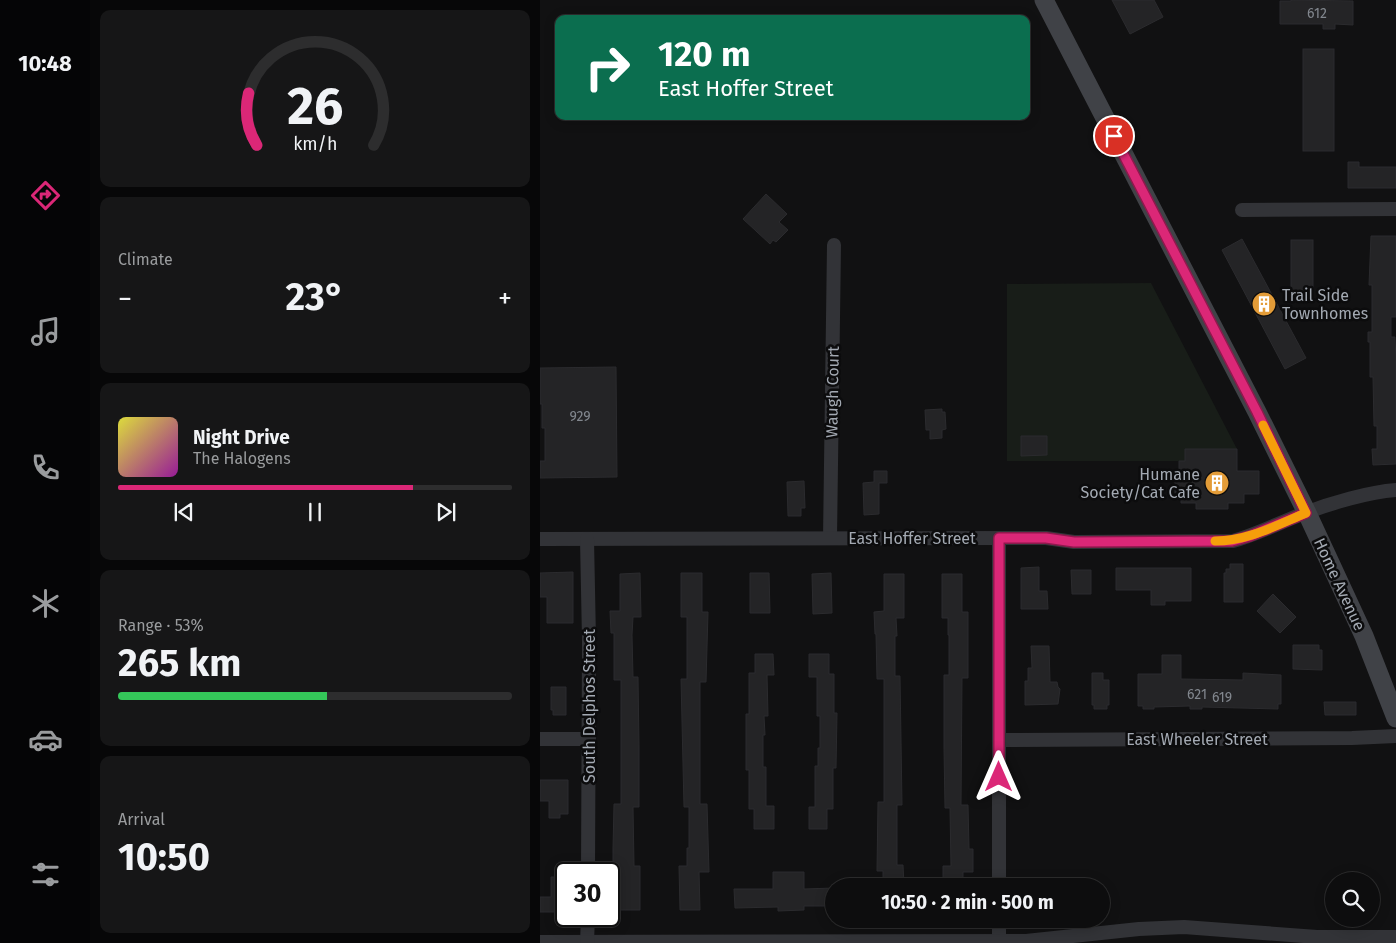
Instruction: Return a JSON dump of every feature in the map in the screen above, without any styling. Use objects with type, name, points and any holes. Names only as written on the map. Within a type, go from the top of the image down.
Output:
[{"type":"main road","name":"Home Avenue","points":[[1044,0],[1257,412],[1364,636],[1396,718]]},
{"type":"street","points":[[1242,210],[1396,209]]},
{"type":"street","name":"Waugh Court","points":[[830,538],[834,245]]},
{"type":"street","name":"East Hoffer Street","points":[[540,539],[1046,538],[1074,542],[1232,541],[1250,536],[1306,513],[1378,491],[1396,490]]},
{"type":"street","name":"South Delphos Street","points":[[586,538],[589,739],[588,862]]},
{"type":"street","points":[[999,538],[999,878]]},
{"type":"street","name":"East Wheeler Street","points":[[999,740],[1396,736]]},
{"type":"street","points":[[540,739],[589,739]]},
{"type":"street","points":[[587,942],[588,927]]},
{"type":"street","points":[[540,942],[860,943],[1026,941],[1139,929],[1184,927],[1317,937],[1396,937]]},
{"type":"street","points":[[999,928],[999,941]]},
{"type":"shaded area","points":[[1151,283],[1237,449],[1185,449],[1185,461],[1007,461],[1007,284]]},
{"type":"building","points":[[1112,0],[1154,0],[1163,17],[1130,34]]},
{"type":"building","points":[[1280,1],[1353,1],[1353,25],[1335,24],[1335,29],[1323,29],[1323,24],[1280,24]]},
{"type":"building","points":[[1303,49],[1334,49],[1334,151],[1303,151]]},
{"type":"building","points":[[1348,162],[1359,162],[1359,167],[1396,167],[1396,188],[1348,188]]},
{"type":"building","points":[[766,194],[787,214],[779,222],[788,230],[776,242],[773,240],[770,244],[743,219]]},
{"type":"building","points":[[1371,236],[1396,236],[1396,317],[1391,317],[1391,337],[1395,337],[1396,361],[1396,464],[1373,465],[1372,449],[1377,449],[1377,426],[1374,426],[1373,377],[1370,377],[1370,342],[1368,342],[1368,332],[1372,332],[1372,285],[1369,285]]},
{"type":"building","name":"Trail Side Townhomes","points":[[1242,239],[1306,358],[1285,369],[1222,250]]},
{"type":"building","points":[[1291,240],[1313,240],[1313,301],[1291,301]]},
{"type":"building","points":[[616,367],[617,477],[540,478],[540,461],[545,461],[545,428],[542,428],[542,404],[540,404],[540,368]]},
{"type":"building","points":[[942,409],[942,412],[945,412],[946,429],[942,430],[942,438],[930,439],[930,430],[926,430],[925,410]]},
{"type":"building","points":[[1021,436],[1047,436],[1047,455],[1021,456]]},
{"type":"building","name":"Humane Society/Cat Cafe","points":[[1185,449],[1237,449],[1237,471],[1259,471],[1259,494],[1244,494],[1244,503],[1228,503],[1228,509],[1196,509],[1196,503],[1181,503],[1181,492],[1175,493],[1175,474],[1179,473],[1179,461],[1185,461]]},
{"type":"building","points":[[874,471],[887,471],[887,483],[879,483],[879,514],[864,515],[863,483],[874,482]]},
{"type":"building","points":[[804,481],[805,508],[801,508],[801,516],[788,516],[787,482]]},
{"type":"building","points":[[1230,564],[1243,564],[1243,602],[1224,602],[1224,573],[1226,573],[1226,569],[1230,569]]},
{"type":"building","points":[[1039,567],[1039,591],[1047,591],[1048,609],[1021,609],[1021,568]]},
{"type":"building","points":[[1116,568],[1191,568],[1191,601],[1165,601],[1165,605],[1151,605],[1151,590],[1116,590]]},
{"type":"building","points":[[1071,570],[1091,570],[1091,594],[1072,594]]},
{"type":"building","points":[[573,572],[573,623],[547,623],[547,597],[540,597],[540,573]]},
{"type":"building","points":[[640,573],[641,617],[633,617],[632,635],[633,677],[638,677],[639,807],[633,807],[634,866],[640,866],[640,910],[620,910],[620,862],[613,862],[614,804],[621,804],[621,680],[614,680],[614,633],[611,633],[610,611],[620,611],[620,574]]},
{"type":"building","points":[[681,573],[702,573],[702,612],[708,612],[706,682],[700,682],[700,804],[707,804],[709,872],[699,872],[700,910],[680,910],[679,866],[687,866],[687,848],[689,848],[689,807],[684,807],[681,679],[687,679],[687,617],[681,617]]},
{"type":"building","points":[[750,573],[769,573],[770,613],[750,613]]},
{"type":"building","points":[[831,573],[832,613],[813,614],[812,574]]},
{"type":"building","points":[[884,574],[904,574],[904,618],[896,618],[897,636],[895,636],[895,676],[900,676],[902,805],[897,805],[897,865],[903,865],[904,878],[883,878],[883,871],[877,871],[878,802],[884,802],[884,679],[877,679],[874,612],[884,611]]},
{"type":"building","points":[[942,574],[962,574],[962,612],[968,612],[968,678],[962,678],[961,805],[968,805],[969,849],[973,849],[973,872],[963,872],[963,878],[943,878],[943,866],[951,866],[950,808],[945,808],[944,748],[944,675],[949,675],[949,635],[948,618],[942,618]]},
{"type":"building","points":[[1273,594],[1296,617],[1280,633],[1257,611]]},
{"type":"building","points":[[1293,645],[1319,645],[1319,650],[1322,650],[1322,670],[1293,669]]},
{"type":"building","points":[[1031,646],[1049,646],[1050,682],[1057,682],[1060,689],[1058,704],[1025,705],[1025,681],[1028,681],[1028,668],[1032,668]]},
{"type":"building","points":[[755,654],[773,654],[774,675],[767,675],[768,716],[764,716],[763,767],[766,767],[766,806],[774,806],[774,829],[754,829],[754,809],[749,809],[749,770],[746,770],[746,714],[749,714],[749,673],[755,673]]},
{"type":"building","points":[[809,654],[829,654],[829,674],[834,674],[834,713],[837,713],[836,768],[833,768],[833,809],[827,809],[827,829],[809,829],[809,807],[815,807],[815,766],[818,766],[818,748],[820,748],[820,716],[817,716],[817,677],[809,677]]},
{"type":"building","points":[[1162,655],[1181,655],[1181,679],[1243,680],[1243,673],[1281,675],[1281,704],[1278,704],[1278,709],[1202,707],[1202,709],[1190,709],[1190,706],[1143,709],[1143,706],[1138,706],[1138,674],[1162,674]]},
{"type":"building","points":[[1092,673],[1103,673],[1103,680],[1109,680],[1109,705],[1107,705],[1107,709],[1094,709],[1094,705],[1092,705]]},
{"type":"building","points":[[551,687],[566,687],[566,715],[553,715],[553,710],[551,710]]},
{"type":"building","points":[[1324,702],[1356,702],[1356,715],[1325,715]]},
{"type":"building","points":[[540,780],[568,780],[568,814],[560,814],[560,818],[549,818],[549,801],[540,801]]},
{"type":"building","points":[[773,872],[804,872],[804,889],[825,888],[825,906],[804,906],[804,910],[778,911],[778,907],[735,908],[734,889],[773,889]]},
{"type":"building","points":[[551,877],[555,877],[555,912],[540,912],[540,897],[551,897]]},
{"type":"slow traffic","points":[[1215,541],[1232,541],[1250,536],[1306,513],[1263,425]]},
{"type":"place","name":"Trail Side Townhomes","points":[[1264,304]]},
{"type":"place","name":"Humane Society/Cat Cafe","points":[[1217,483]]},
{"type":"route","points":[[999,777],[999,538],[1046,538],[1074,542],[1232,541],[1250,536],[1306,513],[1257,412],[1114,136]]}]
